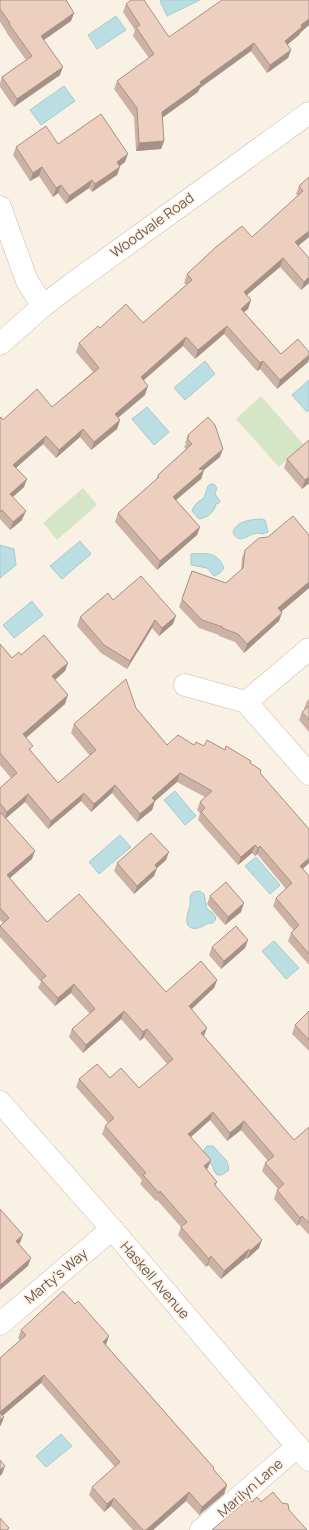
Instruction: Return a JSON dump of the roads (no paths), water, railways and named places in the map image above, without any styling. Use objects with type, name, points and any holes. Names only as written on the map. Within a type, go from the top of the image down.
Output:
[{"type":"street","name":"Woodvale Road","points":[[0,344],[43,306],[309,112]]},
{"type":"street","points":[[0,207],[27,281],[43,306]]},
{"type":"street","points":[[246,702],[309,649]]},
{"type":"street","points":[[185,685],[246,702],[309,774]]},
{"type":"street","name":"Haskell Avenue","points":[[0,1102],[112,1229],[303,1453]]},
{"type":"street","name":"Marty's Way","points":[[0,1324],[112,1229]]},
{"type":"street","name":"Marilyn Lane","points":[[201,1530],[303,1453]]},
{"type":"water","points":[[200,0],[167,16],[160,1]]},
{"type":"water","points":[[116,16],[126,30],[97,49],[88,35]]},
{"type":"water","points":[[64,86],[75,101],[41,125],[30,110]]},
{"type":"water","points":[[205,361],[215,374],[185,400],[174,388]]},
{"type":"water","points":[[309,380],[309,410],[307,412],[292,395]]},
{"type":"water","points":[[147,407],[169,432],[154,445],[132,419]]},
{"type":"water","points":[[214,484],[217,488],[215,494],[220,501],[216,504],[214,510],[210,514],[199,519],[192,511],[195,505],[204,498],[208,486]]},
{"type":"water","points":[[260,519],[265,520],[268,532],[263,534],[254,534],[241,539],[235,535],[233,531],[241,523]]},
{"type":"water","points":[[80,541],[91,554],[62,579],[50,566]]},
{"type":"water","points":[[0,545],[14,549],[16,565],[0,578]]},
{"type":"water","points":[[191,554],[206,554],[215,556],[224,568],[220,573],[214,576],[207,568],[191,565]]},
{"type":"water","points":[[32,601],[43,615],[14,638],[3,625]]},
{"type":"water","points":[[175,791],[196,816],[185,825],[164,800]]},
{"type":"water","points":[[120,835],[131,847],[99,874],[89,862]]},
{"type":"water","points":[[256,857],[280,885],[270,894],[245,866]]},
{"type":"water","points":[[199,891],[204,894],[207,909],[216,917],[212,923],[208,923],[198,928],[191,928],[187,923],[190,896],[193,892]]},
{"type":"water","points":[[274,941],[299,968],[286,979],[262,951]]},
{"type":"water","points":[[207,1146],[213,1146],[227,1161],[229,1170],[222,1175],[217,1175],[212,1165],[202,1155]]},
{"type":"water","points":[[61,1434],[72,1446],[46,1467],[36,1456]]}]
